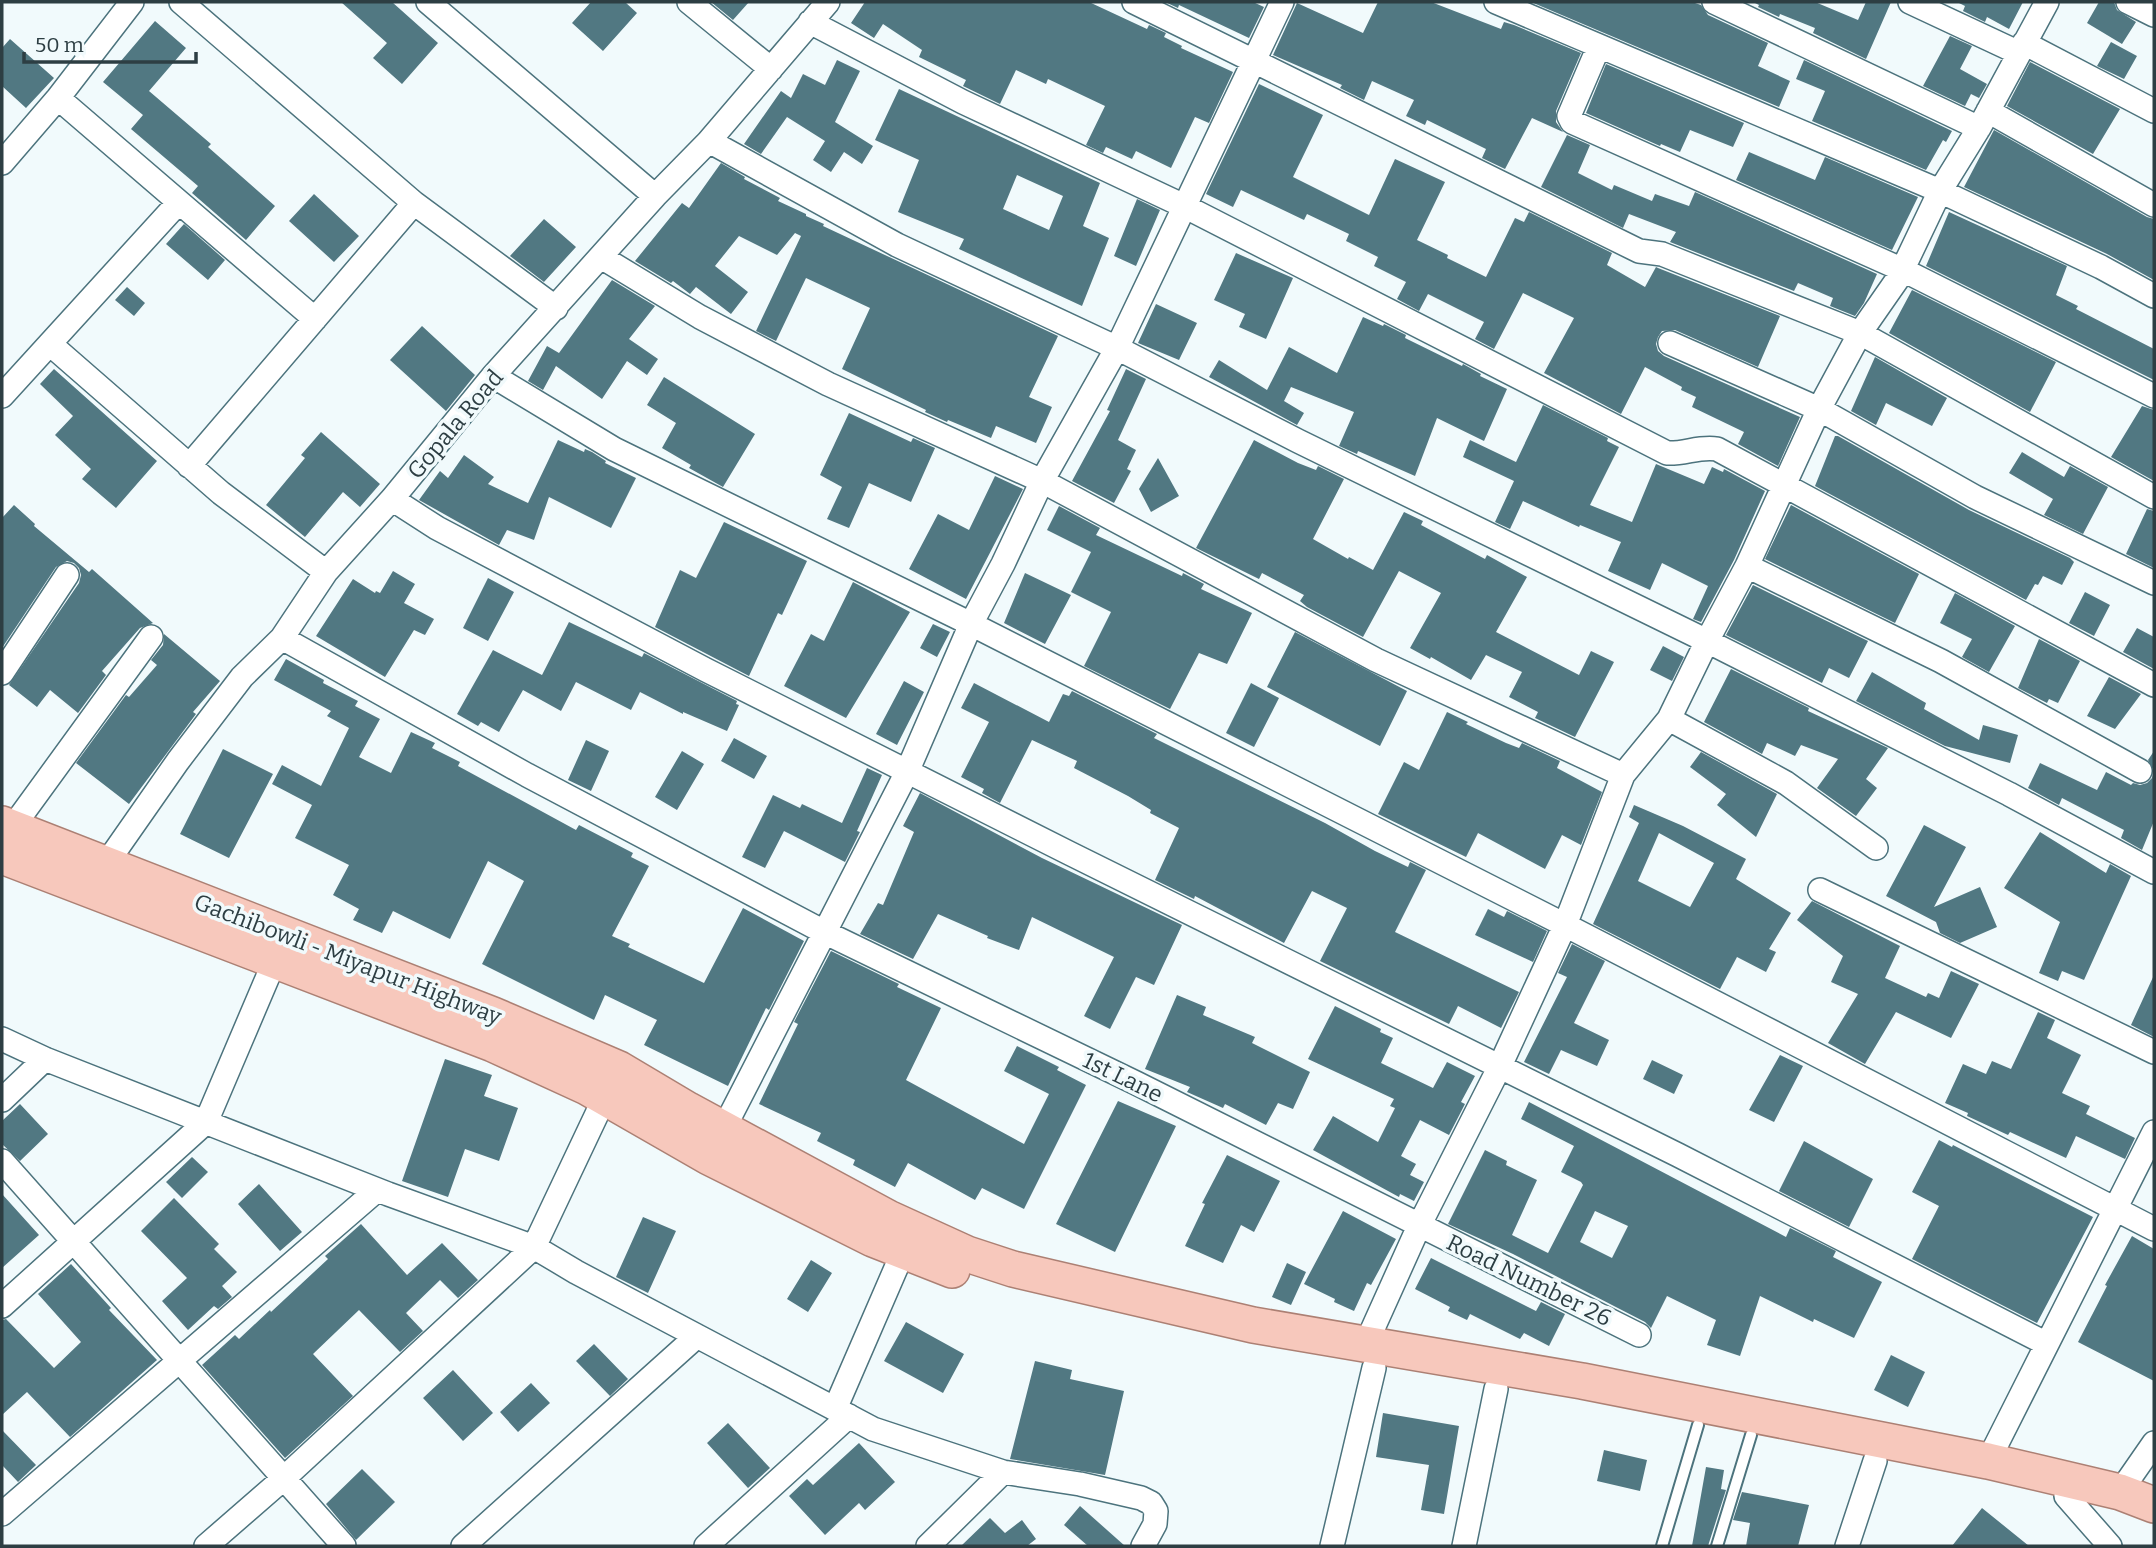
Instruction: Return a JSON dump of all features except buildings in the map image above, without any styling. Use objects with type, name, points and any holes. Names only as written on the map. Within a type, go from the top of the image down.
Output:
[{"type":"main road","name":"Gachibowli - Miyapur Highway","points":[[5,836],[106,864],[493,1015],[619,1069],[683,1125]]},
{"type":"main road","name":"Gachibowli - Miyapur Highway","points":[[5,836],[275,960],[493,1044],[605,1097],[683,1125]]},
{"type":"main road","points":[[683,1125],[723,1129],[888,1218],[1029,1284]]},
{"type":"main road","points":[[683,1125],[721,1163],[904,1252],[1029,1284],[1370,1357],[1496,1389],[1806,1445],[1875,1461],[2066,1496],[2130,1517],[2154,1530]]},
{"type":"main road","points":[[1370,1357],[1582,1381],[1988,1461],[2120,1492],[2154,1505]]},
{"type":"street","points":[[2,163],[58,98],[132,2]]},
{"type":"street","points":[[181,2],[414,203],[556,309]]},
{"type":"street","points":[[428,2],[655,196]]},
{"type":"street","points":[[689,2],[771,69]]},
{"type":"street","name":"Gopala Road","points":[[106,864],[178,761],[242,677],[282,638],[326,572],[392,499],[493,376],[655,196],[709,141],[828,2]]},
{"type":"street","points":[[1134,2],[1639,251],[1662,254],[1860,333],[2154,497]]},
{"type":"street","points":[[723,1129],[907,772],[971,624],[1042,481],[1117,348],[1282,2]]},
{"type":"street","points":[[1496,2],[1940,191],[2101,267],[2154,296]]},
{"type":"street","points":[[1714,2],[1983,120],[2154,205]]},
{"type":"street","points":[[1910,2],[2022,48],[2154,111]]},
{"type":"street","points":[[1332,1546],[1370,1357],[1419,1226],[1499,1068],[1566,925],[1623,775],[1669,719],[1748,566],[1819,409],[1860,333],[1903,270],[1940,191],[1983,120],[2047,2]]},
{"type":"street","points":[[2128,2],[2154,15]]},
{"type":"street","points":[[810,22],[963,102],[1184,206],[1667,453],[1680,454],[1702,446],[1717,449],[2154,685]]},
{"type":"street","points":[[1599,46],[1570,120],[1903,270],[2154,396]]},
{"type":"street","points":[[58,98],[315,319]]},
{"type":"street","points":[[709,141],[897,245],[1117,348],[1298,441],[1707,641],[2009,794],[2154,872]]},
{"type":"street","points":[[2,396],[179,202]]},
{"type":"street","points":[[189,466],[414,203]]},
{"type":"street","points":[[601,257],[700,317],[828,384],[1042,481],[1376,660],[1623,775]]},
{"type":"street","points":[[1670,343],[1819,409],[1975,497],[2154,583]]},
{"type":"street","points":[[50,344],[220,494],[326,572]]},
{"type":"street","points":[[493,376],[614,449],[971,624],[1566,925],[2154,1229]]},
{"type":"street","points":[[392,499],[437,528],[907,772],[1678,1155],[2047,1344]]},
{"type":"street","points":[[1748,566],[1941,661],[2140,771]]},
{"type":"street","points":[[2,673],[67,575]]},
{"type":"street","points":[[5,836],[151,637]]},
{"type":"street","name":"1st Lane","points":[[282,638],[527,775],[826,933],[1136,1083],[1419,1226]]},
{"type":"street","points":[[1669,719],[1786,783],[1876,848]]},
{"type":"street","points":[[1820,890],[2154,1052]]},
{"type":"street","points":[[2,1306],[206,1122],[275,960]]},
{"type":"street","points":[[2,1039],[45,1059],[377,1190],[534,1247],[576,1272],[873,1429],[1003,1472],[1141,1498],[1151,1503],[1156,1511],[1155,1524],[1143,1546]]},
{"type":"street","points":[[2,1100],[45,1059]]},
{"type":"street","points":[[206,1546],[283,1479],[534,1247],[605,1097]]},
{"type":"street","points":[[1988,1461],[2154,1132]]},
{"type":"street","points":[[2,1161],[344,1546]]},
{"type":"street","points":[[2,1514],[377,1190]]},
{"type":"street","name":"Road Number 26","points":[[1419,1226],[1639,1335]]},
{"type":"street","points":[[706,1546],[842,1412],[904,1252]]},
{"type":"street","points":[[463,1546],[697,1336]]},
{"type":"street","points":[[1464,1546],[1496,1389]]},
{"type":"street","points":[[2120,1492],[2154,1443]]},
{"type":"street","points":[[1847,1546],[1875,1461]]},
{"type":"street","points":[[928,1546],[1003,1472]]},
{"type":"street","points":[[2066,1496],[2110,1546]]},
{"type":"lane","points":[[1662,1546],[1698,1425]]},
{"type":"lane","points":[[1717,1546],[1751,1435]]}]
